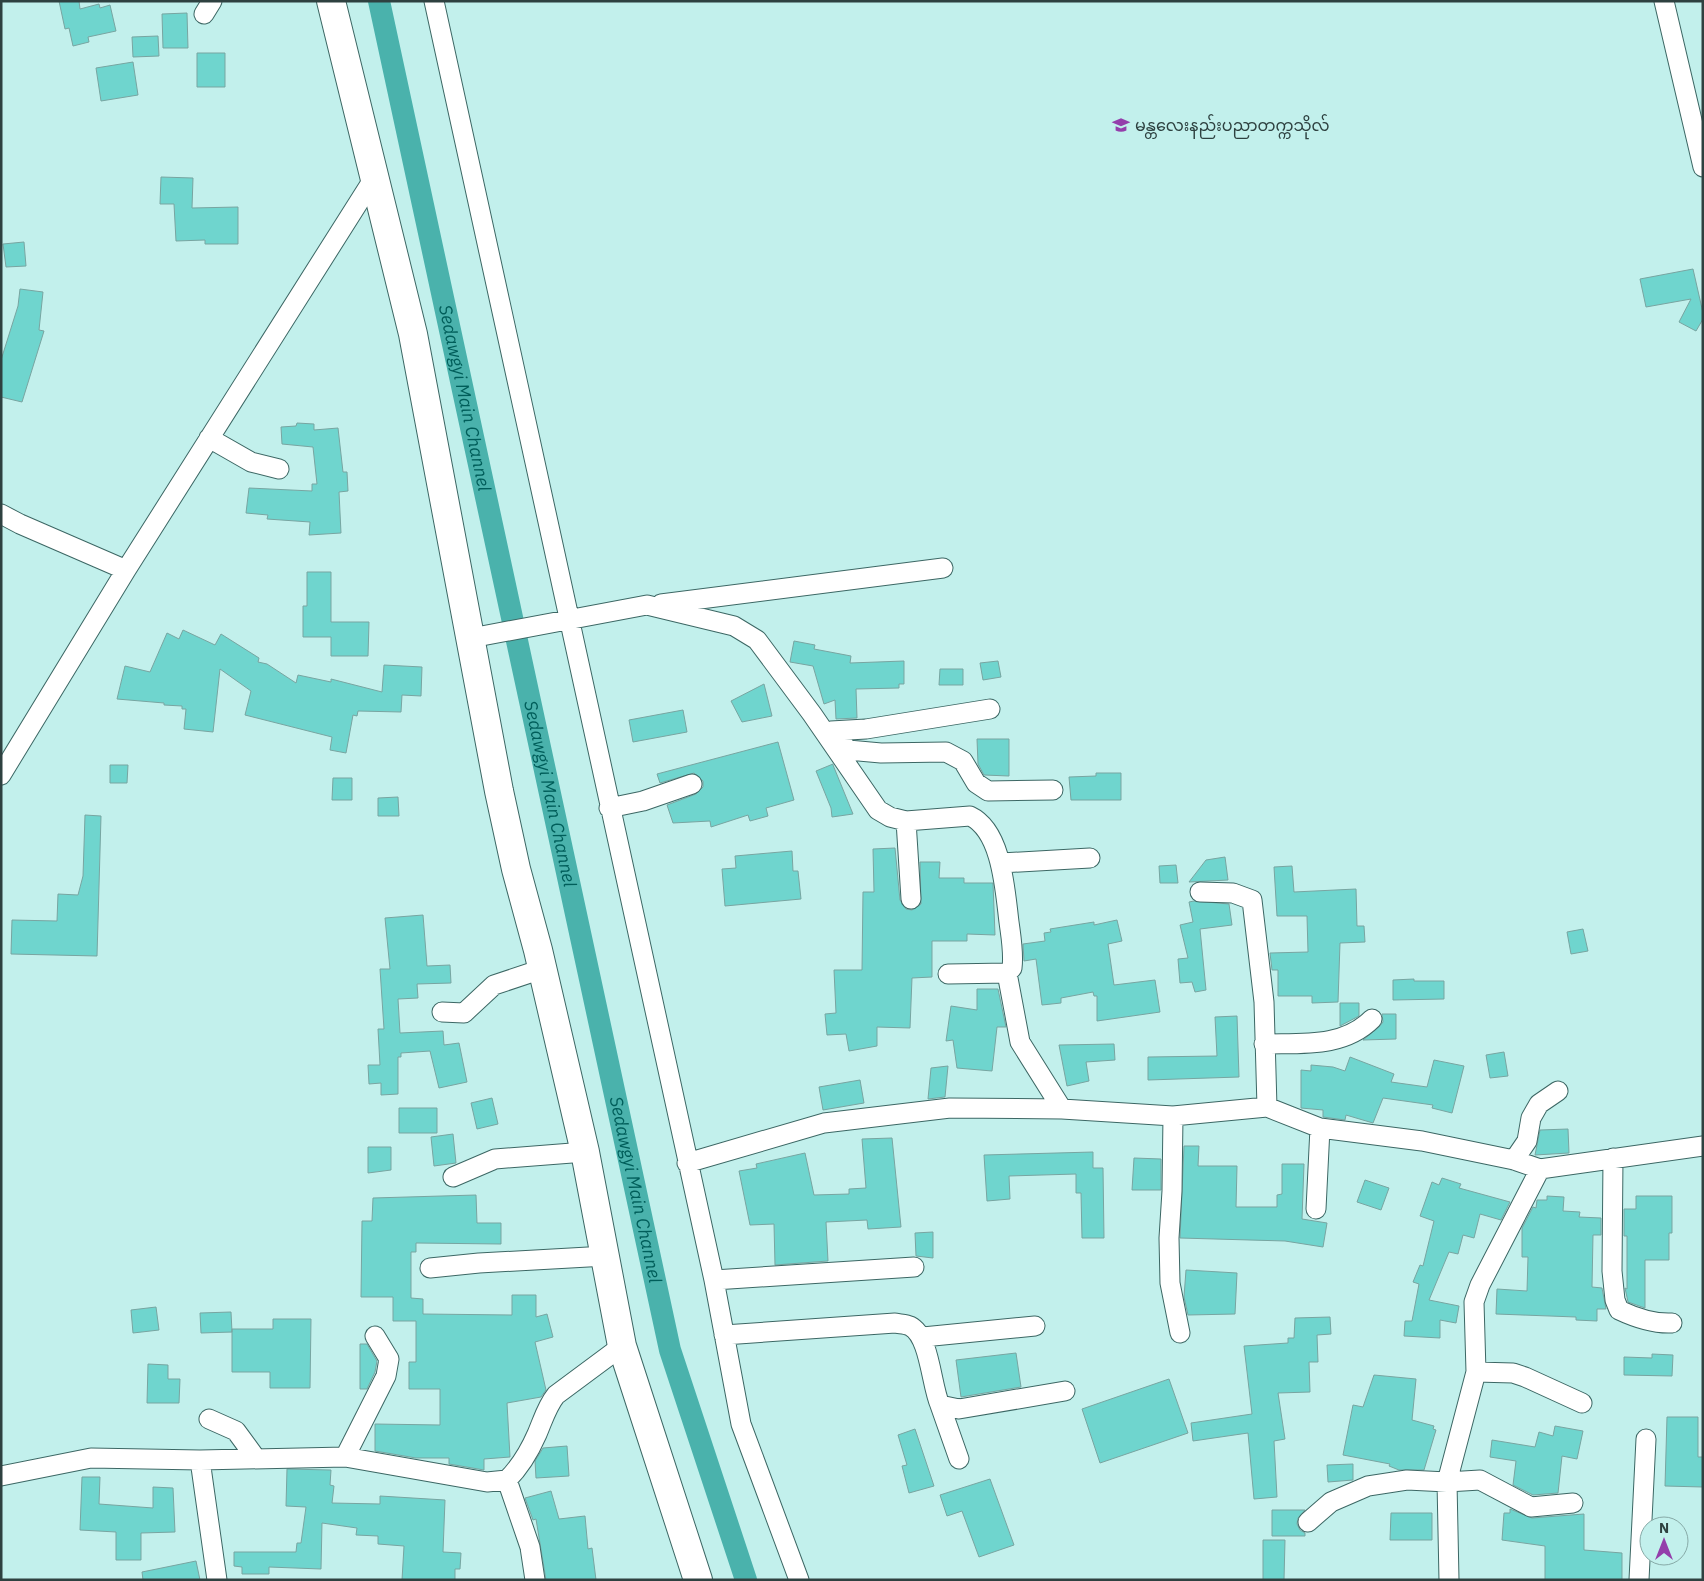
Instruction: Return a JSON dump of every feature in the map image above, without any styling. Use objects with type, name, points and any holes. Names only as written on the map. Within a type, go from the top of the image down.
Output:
[{"type":"street","points":[[331,1],[413,334],[481,636],[516,869],[542,969],[585,1152],[622,1346],[698,1580]]},
{"type":"street","points":[[434,1],[609,808],[714,1280],[741,1424],[799,1580]]},
{"type":"street","points":[[1664,1],[1703,167]]},
{"type":"street","points":[[1,775],[126,570],[374,178]]},
{"type":"street","points":[[209,438],[251,462],[279,469]]},
{"type":"street","points":[[1,514],[126,570]]},
{"type":"street","points":[[481,636],[647,606],[943,568]]},
{"type":"street","points":[[647,606],[734,626],[757,640],[812,714],[878,810],[890,817],[906,820],[970,816],[979,820],[987,832],[1001,863],[1013,961],[1012,968],[1007,973],[948,974]]},
{"type":"street","points":[[831,731],[866,729],[990,709]]},
{"type":"street","points":[[812,714],[848,750],[881,753],[946,752],[963,761],[976,783],[988,791],[1053,790]]},
{"type":"street","points":[[609,808],[643,801],[692,784]]},
{"type":"street","points":[[906,820],[911,899]]},
{"type":"street","points":[[1001,863],[1090,858]]},
{"type":"street","points":[[1200,892],[1233,893],[1252,900],[1264,1002],[1267,1107]]},
{"type":"street","points":[[442,1012],[464,1013],[494,985],[542,969]]},
{"type":"street","points":[[1007,973],[1020,1042],[1062,1109]]},
{"type":"street","points":[[1264,1044],[1323,1043],[1360,1032],[1372,1019]]},
{"type":"street","points":[[1514,1160],[1527,1141],[1531,1118],[1539,1104],[1558,1092]]},
{"type":"street","points":[[687,1163],[824,1123],[950,1108],[1062,1109],[1173,1116],[1267,1107],[1320,1128],[1422,1141],[1514,1160],[1540,1169],[1703,1146]]},
{"type":"street","points":[[1173,1116],[1169,1238],[1170,1283],[1180,1333]]},
{"type":"street","points":[[1316,1209],[1320,1128]]},
{"type":"street","points":[[452,1177],[495,1160],[585,1152]]},
{"type":"street","points":[[1614,1158],[1612,1271],[1615,1300],[1619,1310],[1630,1315],[1660,1323],[1672,1322]]},
{"type":"street","points":[[1449,1580],[1448,1482],[1476,1372],[1474,1302],[1476,1294],[1540,1169]]},
{"type":"street","points":[[430,1268],[606,1256]]},
{"type":"street","points":[[714,1280],[914,1267]]},
{"type":"street","points":[[724,1335],[895,1322],[911,1326],[923,1337],[935,1394],[959,1459]]},
{"type":"street","points":[[923,1337],[1035,1326]]},
{"type":"street","points":[[345,1457],[386,1376],[389,1359],[374,1336]]},
{"type":"street","points":[[1,1476],[91,1458],[200,1460],[255,1457],[345,1457],[487,1482],[507,1480],[522,1461],[537,1435],[550,1402],[556,1395],[622,1346]]},
{"type":"street","points":[[1476,1372],[1513,1373],[1582,1403]]},
{"type":"street","points":[[940,1405],[959,1409],[1065,1390]]},
{"type":"street","points":[[209,1419],[236,1431],[255,1457]]},
{"type":"street","points":[[1638,1580],[1646,1439]]},
{"type":"street","points":[[200,1460],[217,1580]]},
{"type":"street","points":[[507,1480],[530,1547],[535,1580]]},
{"type":"street","points":[[1308,1522],[1331,1502],[1368,1486],[1407,1480],[1448,1482],[1480,1480],[1531,1507],[1573,1503]]},
{"type":"building","points":[[59,1],[79,1],[80,9],[99,4],[100,8],[110,5],[116,31],[88,37],[89,42],[73,46],[69,28],[65,29]]},
{"type":"building","points":[[187,13],[188,48],[163,48],[162,14]]},
{"type":"building","points":[[158,36],[159,56],[133,57],[132,37]]},
{"type":"building","points":[[197,53],[225,53],[225,87],[197,87]]},
{"type":"building","points":[[133,62],[138,95],[101,101],[96,68]]},
{"type":"building","points":[[161,177],[193,178],[192,208],[238,207],[238,244],[205,244],[205,240],[176,241],[174,204],[160,204]]},
{"type":"building","points":[[24,242],[26,266],[6,267],[3,244]]},
{"type":"building","points":[[1693,269],[1703,313],[1703,319],[1696,331],[1679,322],[1691,299],[1646,307],[1640,279]]},
{"type":"building","points":[[20,289],[43,292],[39,330],[44,331],[22,402],[1,397],[1,360],[18,306]]},
{"type":"building","points":[[297,423],[314,424],[314,430],[338,428],[343,472],[347,472],[348,491],[339,492],[341,533],[309,535],[310,522],[267,519],[268,515],[246,513],[249,488],[312,491],[312,484],[317,484],[313,447],[282,444],[281,427],[296,426]]},
{"type":"building","points":[[307,572],[331,572],[331,622],[369,622],[368,656],[331,656],[331,637],[303,637],[303,606],[307,606]]},
{"type":"building","points":[[183,630],[215,645],[221,634],[259,658],[258,662],[267,664],[296,683],[298,675],[331,682],[331,679],[382,692],[384,665],[422,667],[421,696],[402,695],[401,712],[358,711],[357,716],[353,715],[346,753],[330,750],[332,737],[245,715],[251,691],[220,669],[213,732],[184,729],[186,709],[182,709],[182,706],[117,699],[125,666],[150,672],[167,633],[179,639]]},
{"type":"building","points":[[794,641],[815,645],[814,649],[851,656],[850,663],[904,661],[904,684],[899,684],[899,688],[856,689],[857,718],[836,719],[835,700],[824,704],[813,666],[790,662]]},
{"type":"building","points":[[998,661],[1001,677],[983,680],[980,663]]},
{"type":"building","points":[[940,669],[963,669],[963,685],[939,685]]},
{"type":"building","points":[[764,684],[772,716],[742,722],[731,701]]},
{"type":"building","points":[[683,710],[687,732],[633,742],[629,720]]},
{"type":"building","points":[[977,739],[1009,739],[1009,776],[984,775],[978,764]]},
{"type":"building","points":[[778,742],[794,800],[766,808],[768,816],[750,821],[748,815],[711,827],[710,821],[673,823],[667,805],[696,794],[703,787],[703,781],[694,773],[660,783],[657,774]]},
{"type":"building","points":[[833,764],[853,814],[832,817],[831,808],[816,771]]},
{"type":"building","points":[[110,765],[128,765],[127,783],[110,783]]},
{"type":"building","points":[[1096,773],[1121,773],[1121,800],[1071,800],[1069,777],[1096,776]]},
{"type":"building","points":[[333,778],[352,778],[352,800],[332,800]]},
{"type":"building","points":[[398,797],[399,816],[378,816],[378,798]]},
{"type":"building","points":[[85,815],[101,816],[97,956],[11,954],[12,920],[57,921],[58,894],[78,895],[83,876]]},
{"type":"building","points":[[895,848],[900,900],[906,909],[912,910],[921,904],[920,862],[940,862],[939,878],[964,878],[964,883],[993,883],[995,935],[967,934],[967,941],[932,941],[932,977],[912,978],[910,1028],[877,1027],[877,1046],[849,1051],[846,1034],[827,1035],[825,1014],[836,1013],[834,970],[862,970],[863,892],[874,892],[873,849]]},
{"type":"building","points":[[792,851],[793,871],[798,871],[801,899],[725,906],[722,869],[736,868],[735,856]]},
{"type":"building","points":[[1225,857],[1228,880],[1189,882],[1206,860]]},
{"type":"building","points":[[1176,865],[1178,883],[1160,883],[1159,866]]},
{"type":"building","points":[[1292,866],[1294,892],[1356,889],[1357,926],[1364,926],[1365,942],[1340,943],[1338,1002],[1312,1003],[1312,996],[1278,996],[1278,970],[1272,970],[1270,953],[1308,952],[1307,916],[1277,916],[1274,867]]},
{"type":"building","points":[[1189,902],[1229,904],[1232,925],[1200,929],[1206,990],[1195,992],[1192,982],[1180,983],[1178,959],[1188,958],[1180,925],[1193,922]]},
{"type":"building","points":[[423,915],[427,966],[450,965],[451,983],[417,984],[418,998],[398,999],[400,1033],[443,1031],[444,1045],[459,1043],[467,1082],[439,1088],[430,1051],[401,1053],[401,1057],[398,1057],[398,1094],[381,1095],[381,1083],[369,1084],[368,1065],[380,1065],[378,1029],[384,1029],[380,969],[390,969],[385,918]]},
{"type":"building","points":[[1117,920],[1122,941],[1108,944],[1114,985],[1155,980],[1160,1012],[1097,1021],[1097,996],[1094,996],[1093,992],[1061,998],[1061,1003],[1042,1005],[1036,959],[1024,961],[1023,944],[1045,941],[1044,933],[1051,932],[1050,929],[1094,922],[1094,925]]},
{"type":"building","points":[[1583,929],[1588,951],[1571,954],[1567,932]]},
{"type":"building","points":[[1414,979],[1414,981],[1444,981],[1444,999],[1393,1000],[1393,980]]},
{"type":"building","points":[[977,989],[998,989],[1006,1027],[997,1027],[992,1071],[957,1068],[953,1040],[946,1041],[951,1006],[977,1010]]},
{"type":"building","points":[[1340,1003],[1359,1003],[1359,1016],[1340,1026]]},
{"type":"building","points":[[1382,1014],[1396,1014],[1396,1039],[1363,1040],[1383,1022]]},
{"type":"building","points":[[1237,1016],[1239,1077],[1148,1080],[1148,1057],[1217,1056],[1215,1017]]},
{"type":"building","points":[[1114,1044],[1115,1060],[1086,1062],[1089,1081],[1067,1086],[1059,1045]]},
{"type":"building","points":[[1504,1052],[1508,1076],[1490,1078],[1486,1055]]},
{"type":"building","points":[[1350,1057],[1394,1074],[1391,1082],[1427,1087],[1434,1060],[1464,1066],[1452,1113],[1432,1108],[1433,1105],[1383,1098],[1373,1123],[1346,1115],[1345,1120],[1323,1117],[1323,1110],[1301,1108],[1301,1070],[1311,1071],[1311,1065],[1333,1067],[1345,1071]]},
{"type":"building","points":[[948,1066],[945,1097],[928,1099],[931,1068]]},
{"type":"building","points":[[860,1080],[864,1103],[823,1110],[819,1087]]},
{"type":"building","points":[[492,1098],[498,1124],[477,1129],[471,1103]]},
{"type":"building","points":[[399,1108],[437,1108],[437,1133],[399,1133]]},
{"type":"building","points":[[1568,1129],[1569,1153],[1535,1155],[1540,1130]]},
{"type":"building","points":[[453,1134],[456,1163],[434,1166],[431,1137]]},
{"type":"building","points":[[892,1138],[901,1227],[868,1229],[867,1220],[826,1222],[828,1261],[775,1265],[774,1224],[750,1225],[739,1171],[757,1168],[756,1164],[805,1153],[814,1195],[849,1194],[849,1189],[866,1188],[862,1139]]},
{"type":"building","points":[[1184,1146],[1199,1146],[1198,1166],[1237,1166],[1236,1207],[1277,1207],[1277,1195],[1282,1194],[1282,1164],[1304,1164],[1302,1219],[1327,1223],[1323,1247],[1285,1241],[1180,1238]]},
{"type":"building","points":[[368,1147],[391,1147],[391,1170],[368,1173]]},
{"type":"building","points":[[1093,1152],[1093,1168],[1103,1168],[1104,1238],[1082,1238],[1081,1193],[1076,1193],[1076,1174],[1009,1176],[1010,1199],[987,1201],[984,1155]]},
{"type":"building","points":[[1134,1158],[1161,1159],[1161,1190],[1132,1190]]},
{"type":"building","points":[[1442,1178],[1461,1184],[1459,1188],[1510,1202],[1501,1220],[1480,1214],[1474,1238],[1463,1235],[1458,1254],[1449,1252],[1429,1300],[1459,1306],[1456,1323],[1440,1320],[1440,1338],[1404,1336],[1405,1321],[1412,1321],[1419,1284],[1413,1282],[1420,1265],[1423,1266],[1434,1221],[1420,1216],[1432,1182],[1439,1185]]},
{"type":"building","points":[[1365,1180],[1389,1188],[1381,1210],[1357,1202]]},
{"type":"building","points":[[476,1195],[477,1223],[501,1223],[501,1244],[416,1243],[416,1252],[411,1252],[411,1298],[423,1299],[423,1314],[512,1315],[512,1295],[536,1295],[536,1317],[547,1314],[553,1337],[535,1342],[546,1390],[541,1397],[507,1403],[510,1457],[484,1459],[484,1470],[449,1464],[449,1458],[416,1458],[375,1451],[375,1424],[440,1425],[440,1389],[409,1389],[409,1362],[416,1362],[416,1321],[393,1321],[393,1297],[361,1297],[362,1221],[372,1221],[373,1198]]},
{"type":"building","points":[[1547,1196],[1564,1197],[1563,1211],[1580,1212],[1579,1217],[1601,1218],[1601,1235],[1593,1235],[1592,1287],[1602,1288],[1606,1309],[1597,1309],[1597,1321],[1576,1320],[1576,1317],[1496,1314],[1497,1289],[1527,1291],[1528,1257],[1522,1257],[1522,1228],[1533,1207],[1536,1208],[1537,1200],[1547,1200]]},
{"type":"building","points":[[1636,1196],[1672,1196],[1672,1233],[1669,1233],[1669,1260],[1645,1260],[1645,1308],[1628,1302],[1625,1288],[1627,1289],[1627,1236],[1624,1236],[1624,1209],[1636,1209]]},
{"type":"building","points":[[933,1232],[933,1258],[916,1256],[915,1233]]},
{"type":"building","points":[[1186,1270],[1237,1273],[1235,1314],[1188,1315],[1184,1297]]},
{"type":"building","points":[[156,1307],[159,1330],[133,1333],[131,1310]]},
{"type":"building","points":[[231,1312],[232,1332],[201,1333],[200,1313]]},
{"type":"building","points":[[1330,1317],[1331,1334],[1317,1335],[1318,1362],[1309,1362],[1310,1392],[1278,1393],[1285,1439],[1274,1441],[1277,1497],[1254,1499],[1248,1433],[1193,1441],[1191,1423],[1252,1414],[1244,1346],[1288,1343],[1288,1338],[1294,1338],[1295,1318]]},
{"type":"building","points":[[273,1319],[311,1319],[310,1388],[270,1388],[270,1372],[232,1372],[232,1329],[273,1329]]},
{"type":"building","points":[[360,1344],[367,1344],[377,1361],[375,1372],[367,1389],[360,1389]]},
{"type":"building","points":[[1016,1353],[1021,1387],[961,1397],[956,1360]]},
{"type":"building","points":[[1652,1354],[1673,1355],[1672,1376],[1624,1375],[1624,1357],[1652,1358]]},
{"type":"building","points":[[148,1364],[168,1365],[168,1379],[180,1379],[179,1403],[147,1403]]},
{"type":"building","points":[[1374,1375],[1416,1379],[1412,1420],[1434,1426],[1433,1429],[1436,1430],[1424,1470],[1399,1470],[1389,1466],[1390,1464],[1343,1455],[1353,1405],[1363,1407]]},
{"type":"building","points":[[1169,1379],[1188,1433],[1100,1463],[1082,1409]]},
{"type":"building","points":[[1667,1417],[1698,1417],[1698,1457],[1703,1457],[1703,1487],[1665,1486]]},
{"type":"building","points":[[1555,1426],[1583,1431],[1577,1459],[1562,1456],[1558,1493],[1533,1495],[1513,1485],[1516,1461],[1490,1457],[1492,1440],[1535,1447],[1539,1432],[1553,1436]]},
{"type":"building","points":[[915,1429],[934,1486],[909,1493],[902,1466],[907,1465],[898,1435]]},
{"type":"building","points":[[567,1446],[569,1476],[536,1478],[535,1461],[543,1448]]},
{"type":"building","points":[[1353,1464],[1353,1480],[1328,1482],[1327,1465]]},
{"type":"building","points":[[287,1469],[331,1470],[330,1485],[334,1486],[332,1503],[380,1504],[380,1496],[445,1500],[443,1552],[461,1553],[460,1569],[455,1569],[455,1580],[402,1580],[404,1546],[378,1544],[378,1536],[356,1535],[357,1528],[322,1523],[321,1569],[269,1567],[269,1574],[242,1574],[242,1567],[234,1566],[234,1552],[296,1552],[297,1543],[301,1543],[306,1507],[286,1506]]},
{"type":"building","points":[[82,1477],[100,1477],[99,1504],[153,1508],[153,1487],[173,1488],[175,1532],[141,1533],[141,1560],[116,1560],[116,1532],[80,1530]]},
{"type":"building","points":[[990,1479],[1014,1545],[979,1557],[962,1511],[947,1516],[940,1495]]},
{"type":"building","points":[[551,1491],[559,1519],[585,1516],[588,1549],[592,1548],[596,1580],[546,1580],[536,1519],[533,1520],[525,1498]]},
{"type":"building","points":[[1510,1509],[1532,1518],[1584,1514],[1584,1550],[1622,1553],[1622,1580],[1545,1580],[1545,1546],[1502,1540],[1504,1513],[1510,1513]]},
{"type":"building","points":[[1272,1510],[1305,1510],[1298,1518],[1297,1524],[1300,1530],[1305,1533],[1305,1536],[1272,1536]]},
{"type":"building","points":[[1391,1513],[1432,1513],[1432,1540],[1390,1540]]},
{"type":"building","points":[[1263,1540],[1285,1540],[1284,1580],[1263,1580]]},
{"type":"building","points":[[196,1561],[200,1580],[143,1580],[142,1572]]},
{"type":"waterway","name":"Sedawgyi Main Channel","points":[[379,1],[670,1350],[746,1580]]},
{"type":"place","name":"မန္တလေးနည်းပညာတက္ကသိုလ်","points":[[1121,125]]}]
